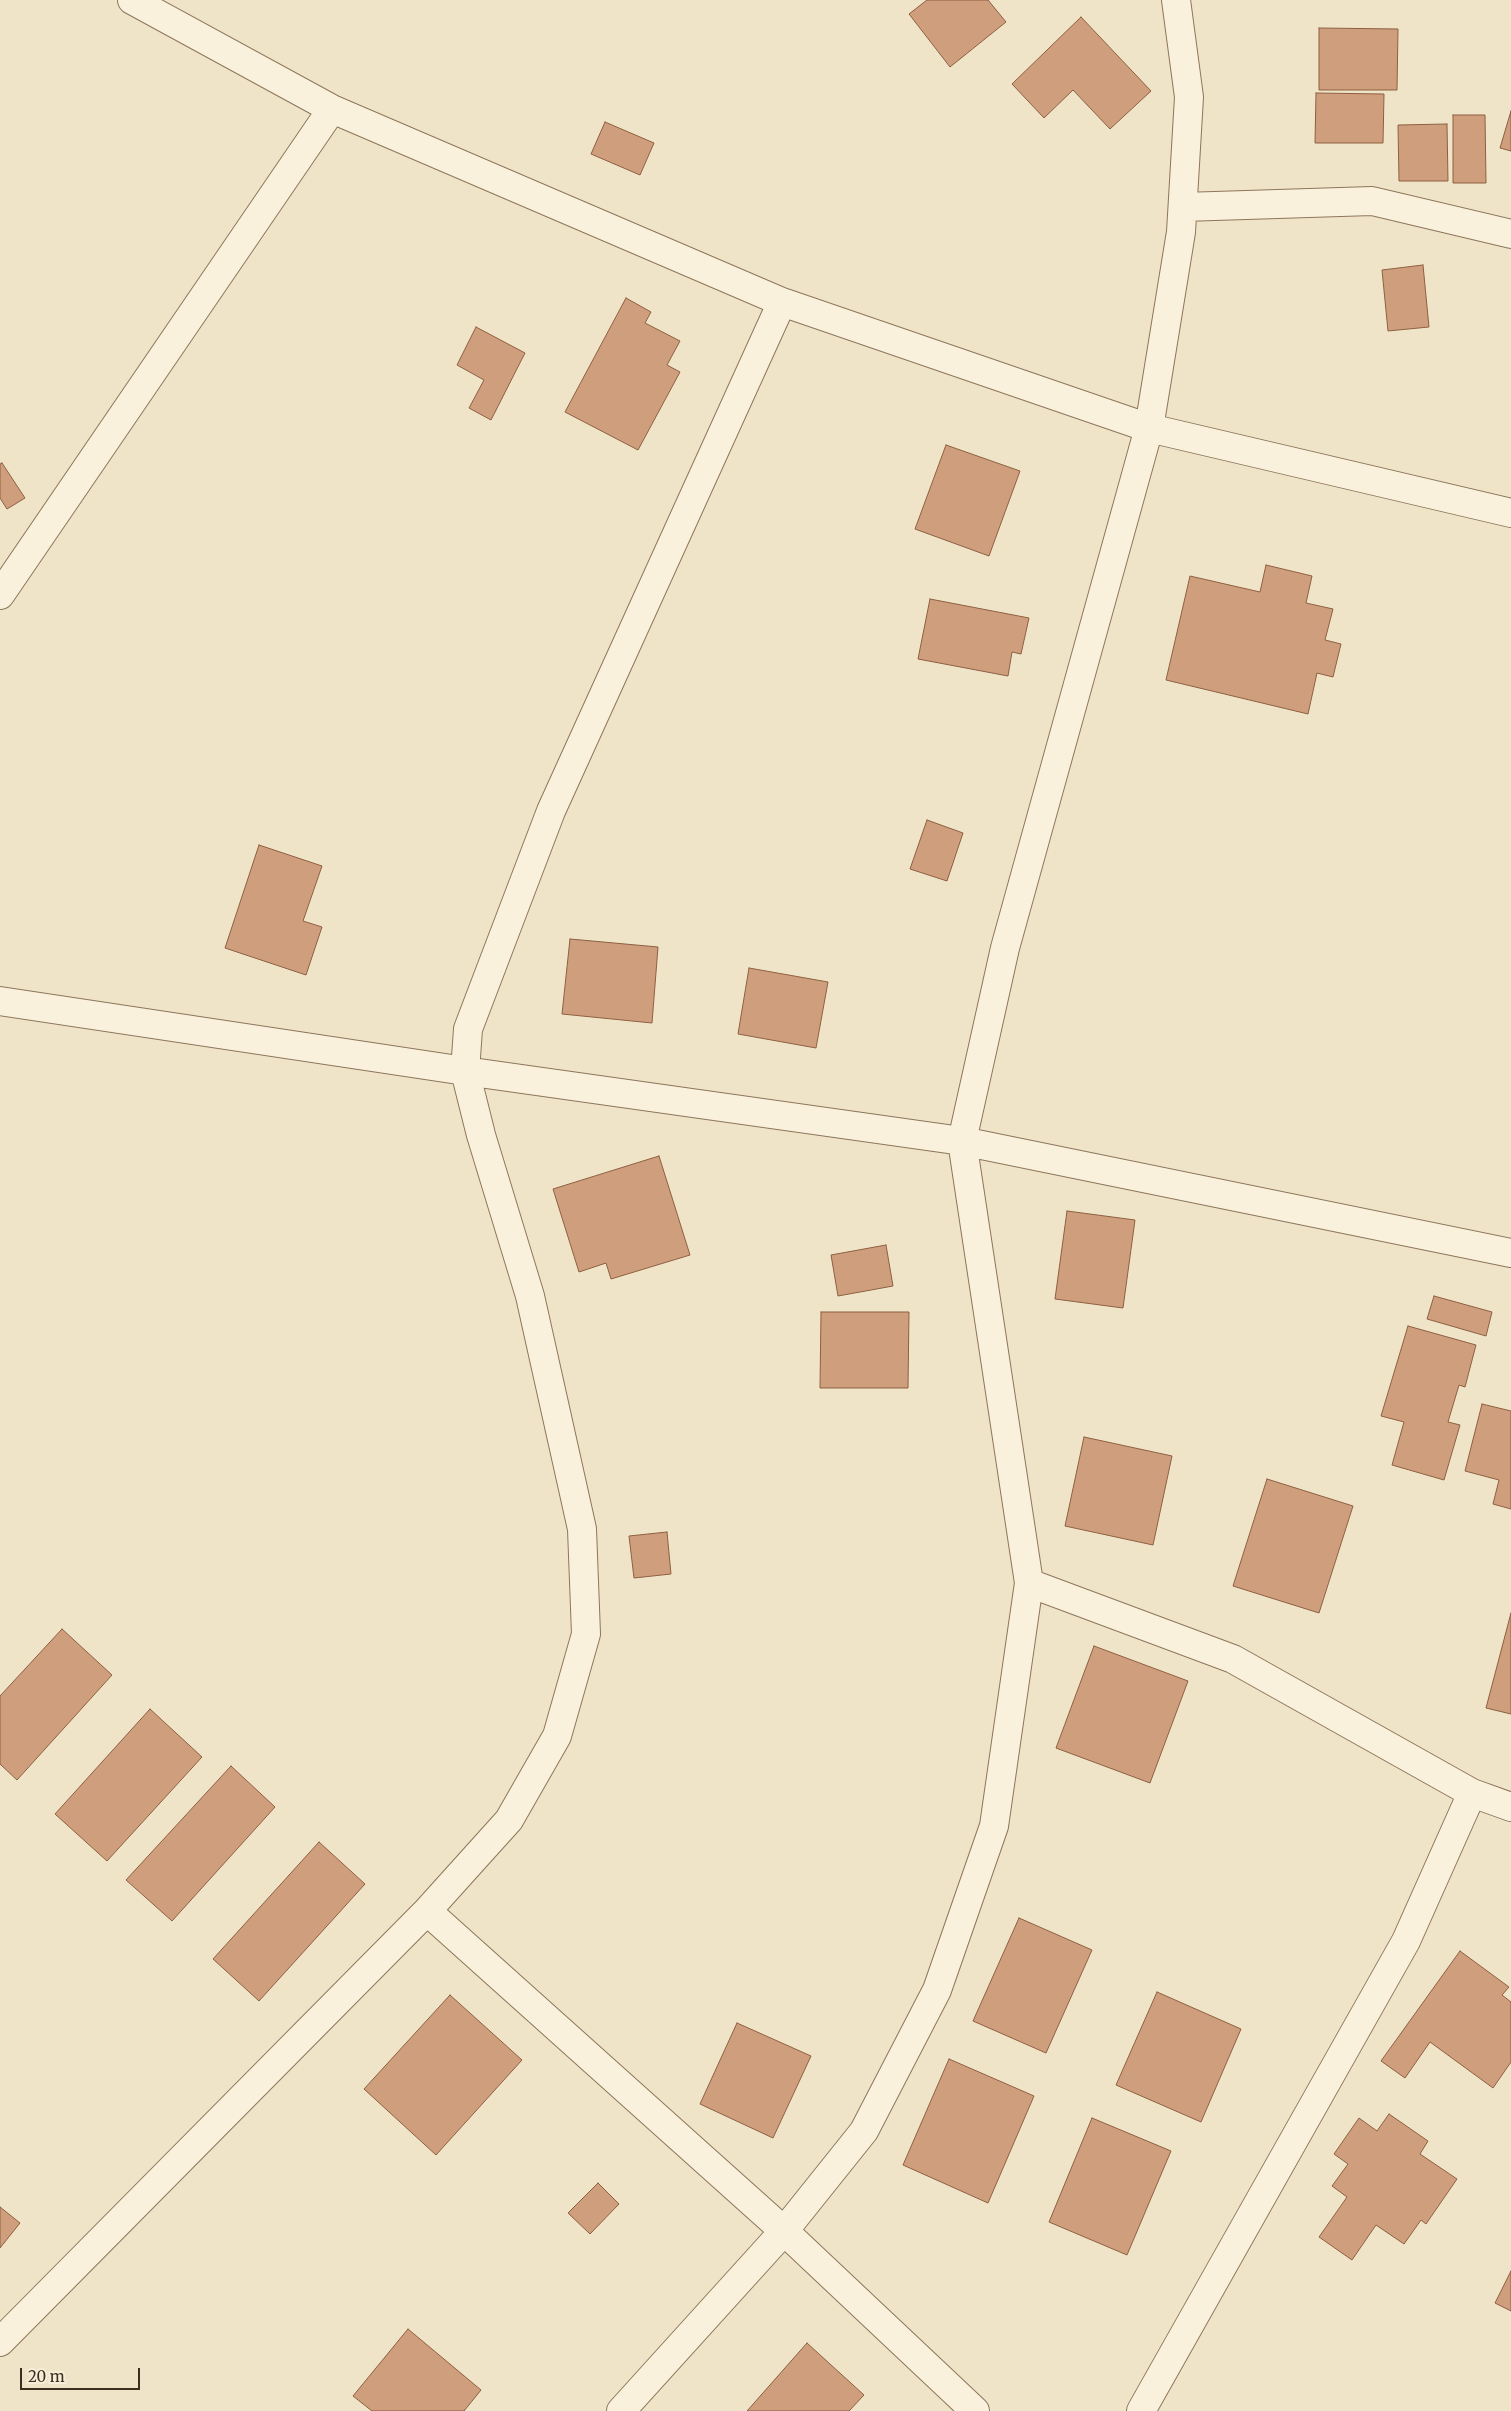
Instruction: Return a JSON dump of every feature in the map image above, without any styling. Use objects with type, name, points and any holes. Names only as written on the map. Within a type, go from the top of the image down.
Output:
[{"type":"street","points":[[132,0],[332,108],[782,302],[1149,428],[1511,513]]},
{"type":"street","points":[[621,2411],[784,2231],[864,2131],[937,1990],[994,1826],[1029,1583],[962,1141],[1004,948],[1149,428],[1181,232],[1183,207],[1189,97],[1176,0]]},
{"type":"street","points":[[0,595],[332,108]]},
{"type":"street","points":[[1183,207],[1372,201],[1511,234]]},
{"type":"street","points":[[0,2342],[427,1911],[509,1820],[557,1736],[586,1634],[582,1528],[530,1296],[481,1135],[465,1071],[468,1029],[551,811],[782,302]]},
{"type":"street","points":[[0,1001],[465,1071],[962,1141],[1511,1253]]},
{"type":"street","points":[[1029,1583],[1233,1659],[1472,1792],[1511,1807]]},
{"type":"street","points":[[1141,2411],[1406,1941],[1472,1792]]},
{"type":"street","points":[[427,1911],[784,2231],[975,2411]]},
{"type":"building","points":[[927,0],[988,0],[1006,22],[950,67],[909,14]]},
{"type":"building","points":[[1081,17],[1151,91],[1110,129],[1073,90],[1044,118],[1012,84]]},
{"type":"building","points":[[1319,28],[1398,29],[1397,90],[1319,90]]},
{"type":"building","points":[[1316,93],[1384,94],[1383,143],[1315,143]]},
{"type":"building","points":[[1511,111],[1511,151],[1500,148]]},
{"type":"building","points":[[1453,115],[1485,115],[1486,183],[1453,183]]},
{"type":"building","points":[[605,122],[654,143],[640,175],[591,154]]},
{"type":"building","points":[[1447,124],[1448,181],[1399,181],[1398,125]]},
{"type":"building","points":[[1423,265],[1429,327],[1388,331],[1382,270]]},
{"type":"building","points":[[626,298],[651,312],[645,323],[680,341],[667,365],[680,372],[638,450],[565,412]]},
{"type":"building","points":[[476,327],[525,353],[491,420],[469,408],[484,380],[457,365]]},
{"type":"building","points":[[946,445],[1020,471],[989,556],[915,529]]},
{"type":"building","points":[[2,463],[25,498],[7,509],[0,498],[0,464]]},
{"type":"building","points":[[1266,565],[1312,576],[1306,603],[1333,609],[1325,640],[1341,644],[1333,677],[1317,673],[1308,714],[1166,680],[1190,576],[1260,592]]},
{"type":"building","points":[[930,599],[1029,618],[1021,654],[1012,652],[1008,676],[918,659]]},
{"type":"building","points":[[927,820],[963,833],[947,881],[910,869]]},
{"type":"building","points":[[259,845],[322,866],[303,921],[322,927],[306,975],[225,948]]},
{"type":"building","points":[[570,939],[658,947],[652,1023],[562,1014]]},
{"type":"building","points":[[749,968],[828,982],[816,1048],[738,1034]]},
{"type":"building","points":[[659,1156],[690,1255],[611,1279],[606,1263],[579,1272],[553,1189]]},
{"type":"building","points":[[1067,1211],[1135,1220],[1123,1308],[1055,1299]]},
{"type":"building","points":[[886,1245],[893,1286],[838,1296],[831,1255]]},
{"type":"building","points":[[1434,1296],[1492,1312],[1486,1336],[1427,1319]]},
{"type":"building","points":[[821,1312],[909,1312],[908,1388],[820,1388]]},
{"type":"building","points":[[1408,1326],[1476,1345],[1465,1387],[1459,1385],[1448,1422],[1460,1425],[1444,1480],[1392,1465],[1404,1422],[1381,1416]]},
{"type":"building","points":[[1482,1404],[1511,1411],[1511,1509],[1493,1504],[1499,1480],[1465,1471]]},
{"type":"building","points":[[1084,1437],[1172,1456],[1153,1545],[1065,1526]]},
{"type":"building","points":[[1267,1479],[1353,1506],[1319,1613],[1233,1586]]},
{"type":"building","points":[[667,1532],[671,1574],[634,1578],[629,1536]]},
{"type":"building","points":[[1511,1613],[1511,1714],[1486,1708]]},
{"type":"building","points":[[62,1629],[112,1675],[17,1780],[0,1764],[0,1696]]},
{"type":"building","points":[[1094,1646],[1188,1681],[1150,1783],[1056,1748]]},
{"type":"building","points":[[150,1709],[202,1757],[107,1861],[55,1814]]},
{"type":"building","points":[[231,1766],[275,1807],[172,1921],[126,1880]]},
{"type":"building","points":[[319,1842],[365,1884],[259,2001],[213,1959]]},
{"type":"building","points":[[1019,1918],[1092,1950],[1046,2053],[973,2021]]},
{"type":"building","points":[[1460,1951],[1509,1987],[1502,1995],[1511,2002],[1511,2062],[1493,2088],[1430,2042],[1405,2078],[1381,2061]]},
{"type":"building","points":[[1157,1992],[1241,2029],[1201,2122],[1116,2085]]},
{"type":"building","points":[[450,1995],[522,2060],[436,2155],[364,2089]]},
{"type":"building","points":[[737,2023],[811,2056],[773,2138],[700,2104]]},
{"type":"building","points":[[949,2059],[1034,2096],[988,2203],[903,2165]]},
{"type":"building","points":[[1389,2114],[1428,2141],[1420,2154],[1457,2179],[1426,2224],[1421,2220],[1404,2244],[1376,2225],[1352,2260],[1319,2237],[1347,2197],[1332,2186],[1348,2164],[1334,2154],[1359,2118],[1377,2131]]},
{"type":"building","points":[[1092,2118],[1171,2151],[1127,2255],[1049,2222]]},
{"type":"building","points":[[598,2183],[619,2204],[590,2234],[568,2213]]},
{"type":"building","points":[[0,2207],[20,2223],[0,2248]]},
{"type":"building","points":[[1511,2271],[1511,2311],[1495,2303]]},
{"type":"building","points":[[408,2329],[481,2390],[464,2411],[372,2411],[353,2396]]},
{"type":"building","points":[[807,2343],[864,2395],[849,2411],[747,2411]]}]
